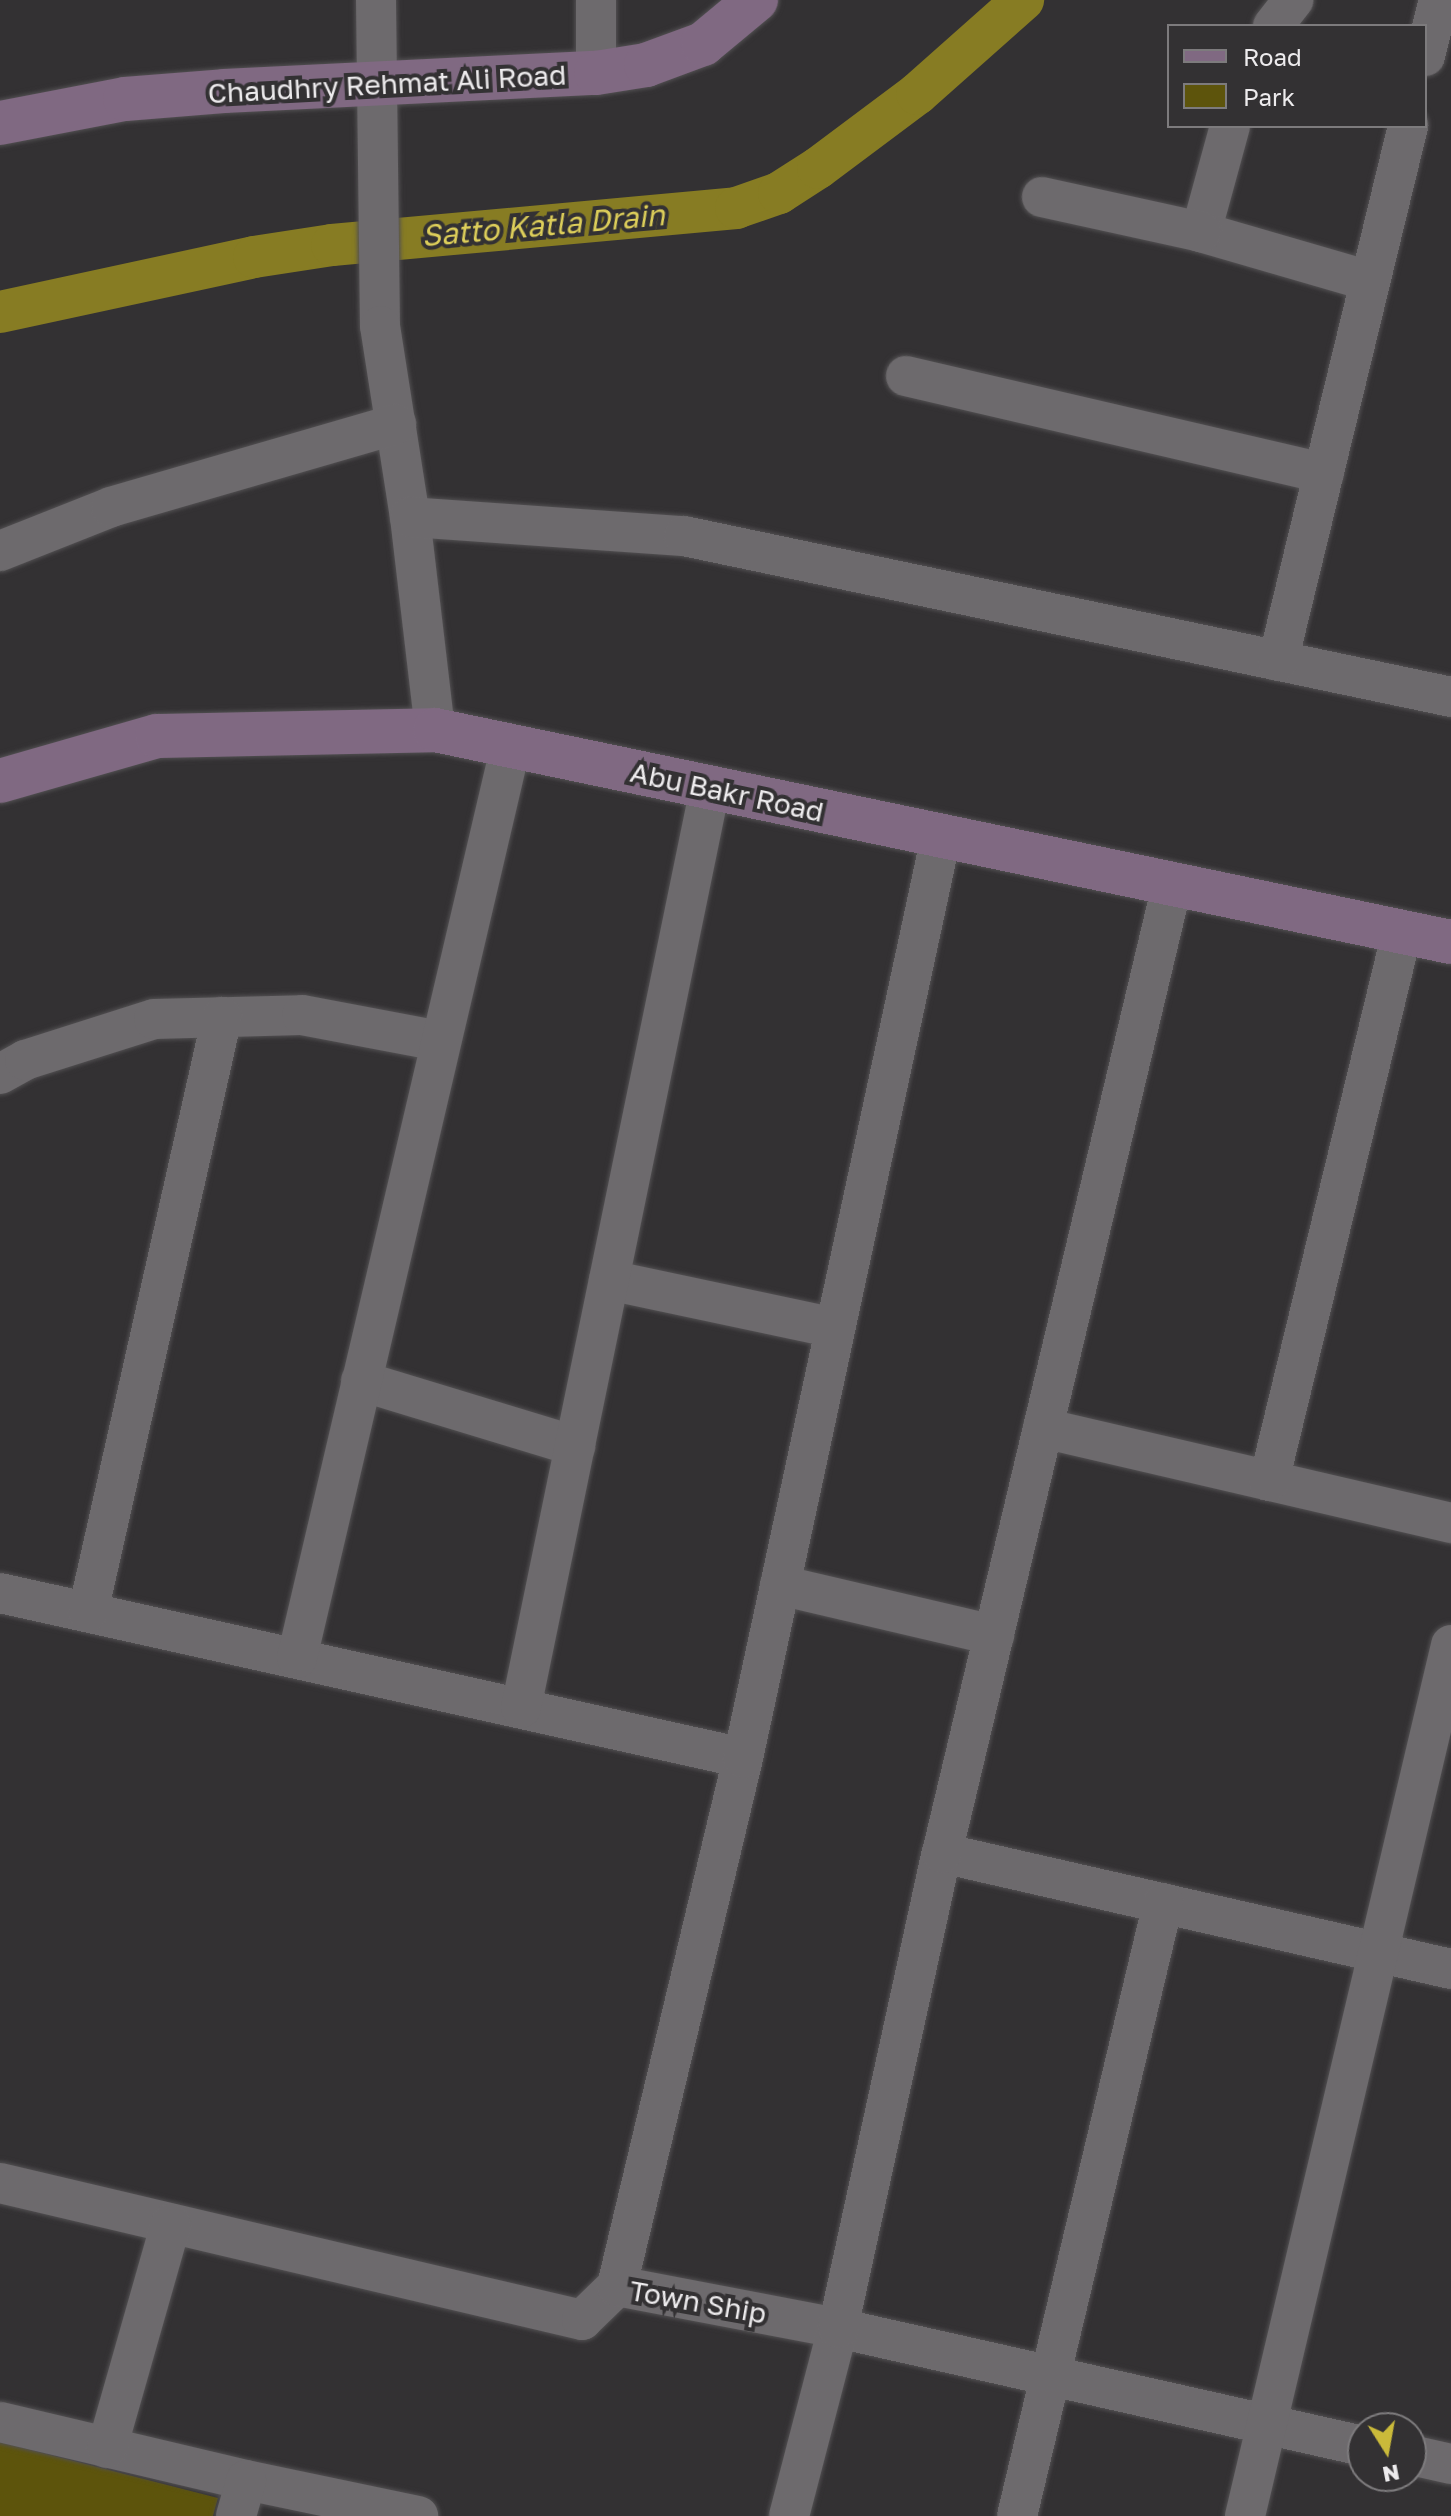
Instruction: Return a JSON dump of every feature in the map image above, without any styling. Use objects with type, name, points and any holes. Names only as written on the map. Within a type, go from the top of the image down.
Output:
[{"type":"street","points":[[376,0],[380,326],[410,517],[435,730]]},
{"type":"street","points":[[596,0],[596,73]]},
{"type":"street","name":"Chaudhry Rehmat Ali Road","points":[[0,123],[125,99],[376,82],[596,73],[646,65],[703,44],[756,0]]},
{"type":"street","points":[[1275,24],[1293,0]]},
{"type":"street","points":[[1427,48],[1439,0]]},
{"type":"street","points":[[1201,232],[1229,128]]},
{"type":"street","points":[[1278,661],[1408,128]]},
{"type":"street","points":[[1042,197],[1201,232],[1370,281]]},
{"type":"street","points":[[906,376],[1324,473]]},
{"type":"street","points":[[0,551],[123,503],[396,424]]},
{"type":"street","points":[[410,517],[684,536],[1451,697]]},
{"type":"street","name":"Abu Bakr Road","points":[[2,778],[157,736],[435,730],[1451,942]]},
{"type":"street","points":[[297,1658],[511,745]]},
{"type":"street","points":[[521,1708],[710,788]]},
{"type":"street","points":[[617,2286],[743,1758],[941,837]]},
{"type":"street","points":[[789,2516],[838,2328],[942,1853],[1172,885]]},
{"type":"street","points":[[1269,1481],[1402,932]]},
{"type":"street","points":[[0,1074],[25,1060],[154,1019],[302,1015],[440,1041]]},
{"type":"street","points":[[88,1612],[222,1017]]},
{"type":"street","points":[[609,1280],[835,1328]]},
{"type":"street","points":[[361,1381],[575,1446]]},
{"type":"street","points":[[1043,1428],[1451,1523]]},
{"type":"street","points":[[780,1585],[994,1635]]},
{"type":"street","points":[[0,1593],[743,1758]]},
{"type":"street","points":[[1245,2516],[1451,1645]]},
{"type":"street","points":[[942,1853],[1451,1969]]},
{"type":"street","points":[[1017,2516],[1163,1903]]},
{"type":"street","name":"Town Ship","points":[[0,2183],[582,2320],[617,2286],[838,2328],[1347,2443]]},
{"type":"street","points":[[107,2448],[171,2224]]},
{"type":"street","points":[[0,2422],[107,2448],[241,2498],[418,2516]]},
{"type":"street","points":[[1427,2459],[1451,2464]]},
{"type":"green space","points":[[0,2442],[218,2498],[213,2516],[0,2516]]},
{"type":"waterway","name":"Satto Katla Drain","points":[[0,312],[254,257],[332,245],[736,208],[779,193],[818,168],[917,94],[1023,0]]}]
